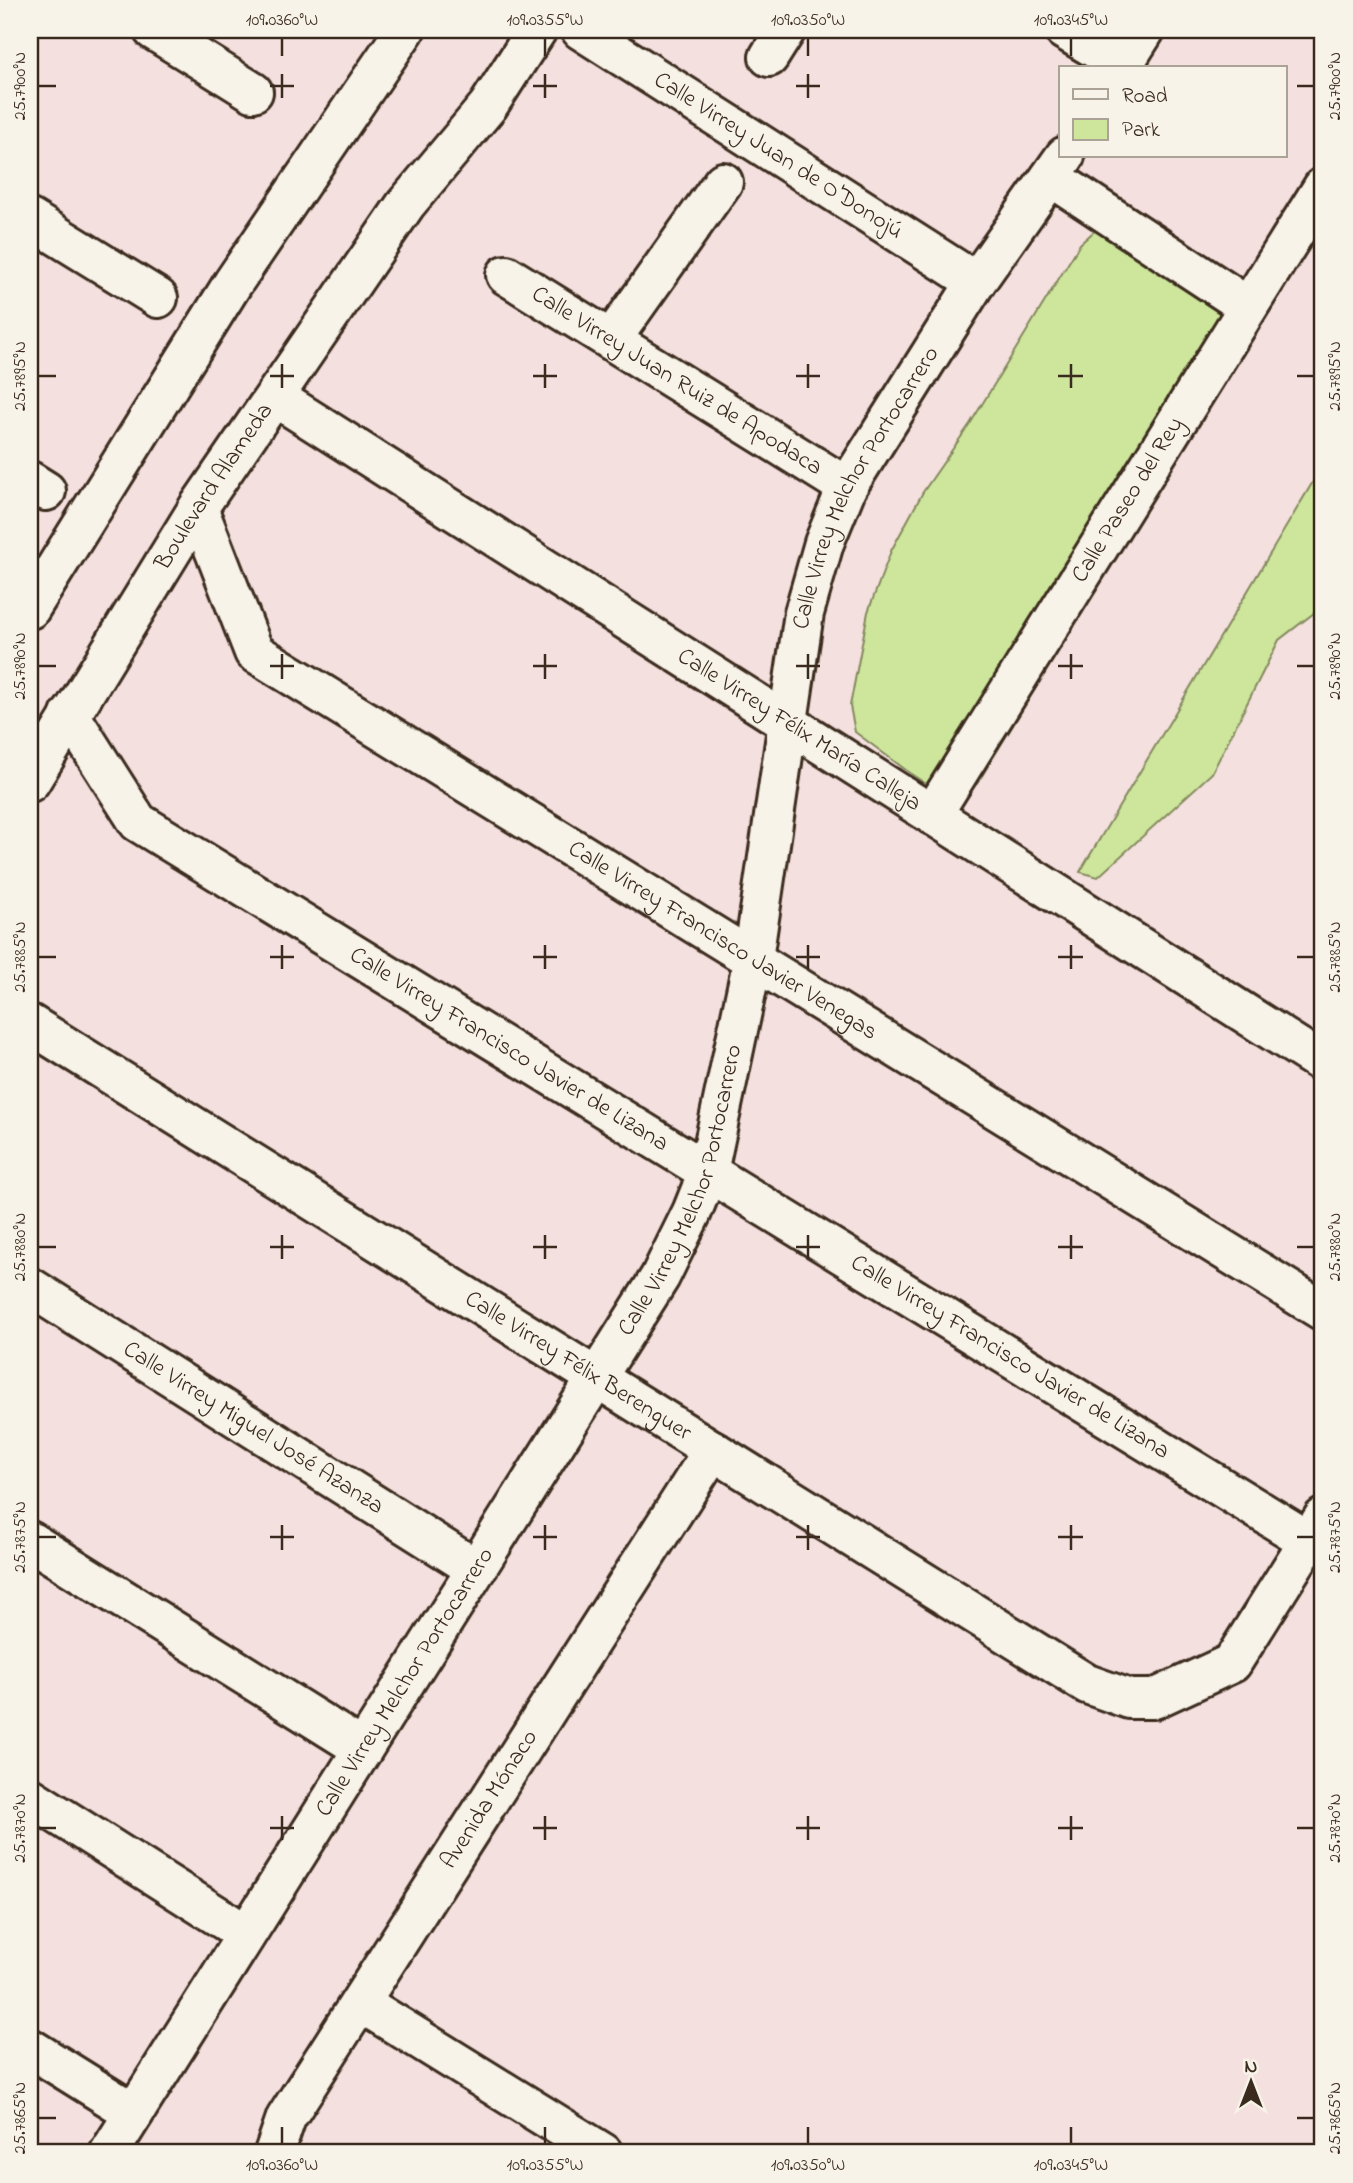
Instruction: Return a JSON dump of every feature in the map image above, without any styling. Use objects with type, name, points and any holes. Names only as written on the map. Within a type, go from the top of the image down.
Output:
[{"type":"street","points":[[153,30],[253,92]]},
{"type":"street","points":[[30,609],[233,283],[405,30]]},
{"type":"street","name":"Boulevard Alameda","points":[[30,782],[198,508],[406,204],[488,106],[537,30]]},
{"type":"street","name":"Calle Virrey Juan de O'Donojú","points":[[581,30],[976,282]]},
{"type":"street","points":[[1064,30],[1120,66]]},
{"type":"street","points":[[1123,66],[1145,30]]},
{"type":"street","points":[[1058,166],[1247,306]]},
{"type":"street","name":"Calle Virrey Melchor Portocarrero","points":[[109,2153],[660,1277],[692,1212],[708,1172],[753,959],[804,613],[824,543],[847,487],[976,282],[1058,166]]},
{"type":"street","points":[[611,340],[723,182]]},
{"type":"street","name":"Calle Paseo del Rey","points":[[932,815],[1323,187]]},
{"type":"street","points":[[30,219],[158,298]]},
{"type":"street","name":"Calle Virrey Juan Ruiz de Apodaca","points":[[506,275],[847,487]]},
{"type":"street","name":"Calle Virrey Félix María Calleja","points":[[275,397],[1323,1063]]},
{"type":"street","name":"Calle Virrey Francisco Javier Venegas","points":[[198,508],[254,652],[1323,1311]]},
{"type":"street","name":"Calle Virrey Francisco Javier de Lizana","points":[[70,715],[138,822],[708,1172],[1316,1530]]},
{"type":"street","name":"Calle Virrey Félix Berenguer","points":[[30,1024],[1087,1684],[1129,1699],[1154,1699],[1232,1663],[1316,1530]]},
{"type":"street","name":"Calle Virrey Miguel José Azanza","points":[[30,1287],[476,1569]]},
{"type":"street","name":"Avenida Mónaco","points":[[274,2153],[286,2118],[713,1450]]},
{"type":"street","points":[[30,1541],[363,1749]]},
{"type":"street","points":[[30,1797],[246,1934]]},
{"type":"street","points":[[360,2003],[603,2153]]},
{"type":"street","points":[[30,2048],[134,2113]]},
{"type":"green space","points":[[1100,226],[1238,311],[1207,408],[977,784],[945,796],[855,732],[850,706],[868,612],[891,551],[923,492],[970,424],[1080,244]]},
{"type":"green space","points":[[1323,465],[1323,606],[1279,640],[1212,773],[1098,877],[1080,872]]}]
